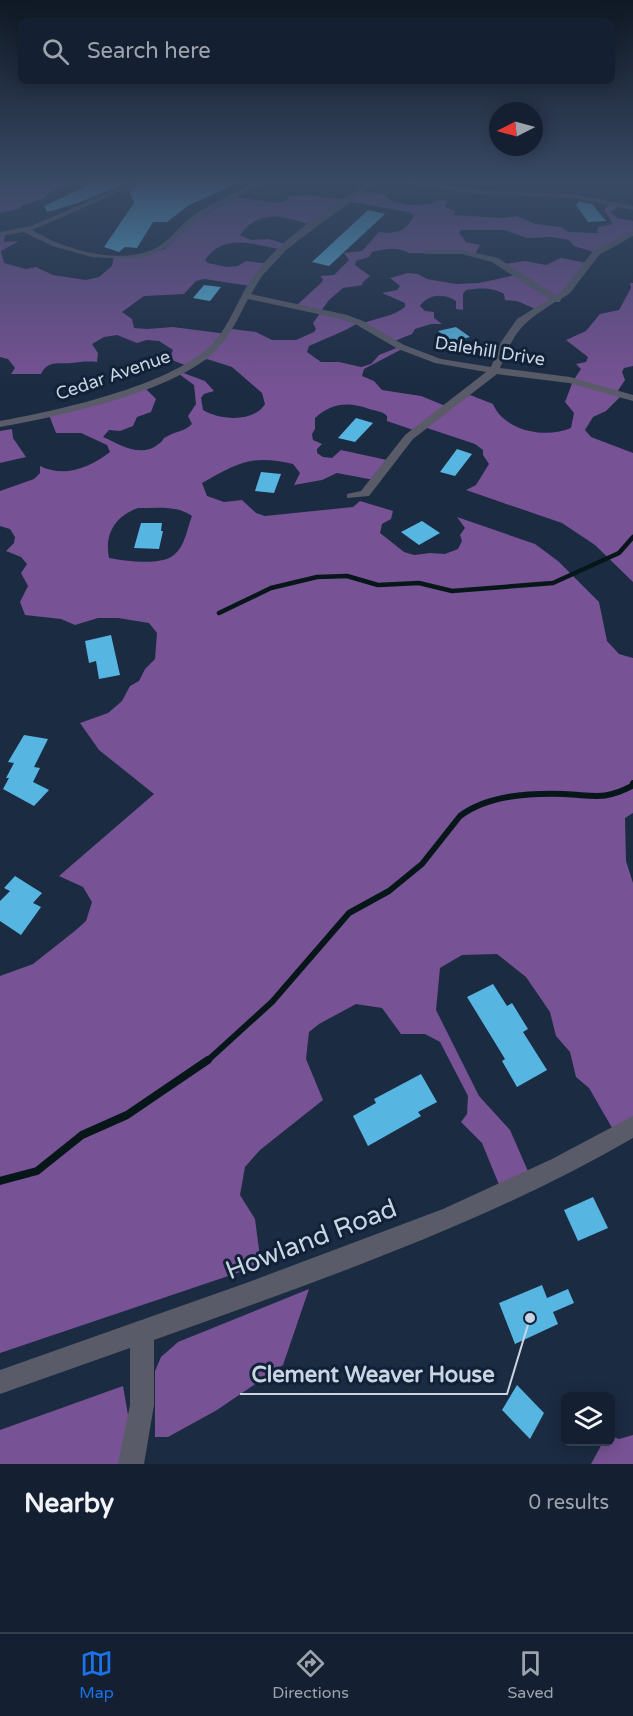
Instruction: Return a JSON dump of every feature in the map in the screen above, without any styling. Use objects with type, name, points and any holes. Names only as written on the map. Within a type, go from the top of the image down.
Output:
[{"type":"street","points":[[78,250],[113,257],[145,255],[156,250]]},
{"type":"street","name":"Cedar Avenue","points":[[0,424],[106,398],[142,386],[204,356],[224,336],[244,295],[264,267],[281,250]]},
{"type":"street","points":[[351,496],[365,494],[409,437],[494,371],[506,342],[520,321],[557,300],[571,287],[596,253],[601,250]]},
{"type":"street","points":[[428,252],[462,252],[504,263],[534,287],[557,300]]},
{"type":"street","name":"Dalehill Drive","points":[[244,295],[344,317],[424,357],[452,365],[570,380],[633,398]]},
{"type":"street","name":"Howland Road","points":[[0,1382],[385,1243],[510,1191],[578,1159],[633,1126]]},
{"type":"street","points":[[131,1464],[142,1405],[142,1332]]},
{"type":"shaded area","points":[[0,250],[2,250],[4,263],[26,269],[36,267],[53,275],[86,280],[99,277],[112,266],[114,257],[139,256],[160,250],[214,250],[205,260],[208,263],[227,267],[238,266],[246,261],[270,264],[251,286],[204,279],[196,281],[184,294],[144,296],[122,312],[132,319],[134,328],[173,327],[227,334],[232,329],[256,332],[272,340],[296,340],[316,329],[313,323],[321,312],[297,305],[322,282],[323,279],[320,276],[334,275],[349,260],[344,253],[380,250],[356,261],[355,265],[370,276],[362,283],[363,285],[343,288],[329,300],[321,311],[334,312],[358,323],[309,346],[307,352],[321,362],[339,362],[361,367],[371,364],[379,355],[399,347],[402,349],[364,369],[362,376],[374,381],[382,390],[421,396],[448,407],[470,395],[493,404],[506,421],[516,426],[550,433],[571,428],[574,413],[565,402],[573,381],[581,369],[576,364],[586,362],[588,357],[566,340],[586,331],[600,314],[619,310],[631,288],[630,283],[633,283],[633,366],[624,368],[622,372],[625,380],[617,392],[622,395],[606,411],[593,417],[585,430],[591,437],[633,453],[633,582],[595,545],[562,523],[466,490],[476,485],[489,464],[483,455],[483,450],[475,444],[424,427],[416,431],[387,421],[387,416],[381,412],[362,406],[347,404],[327,409],[315,418],[315,429],[312,434],[313,440],[322,444],[317,449],[317,453],[323,457],[332,458],[341,450],[387,460],[374,480],[337,473],[322,480],[294,485],[300,473],[293,464],[256,460],[226,470],[202,483],[207,496],[224,502],[242,500],[256,513],[265,516],[353,507],[360,501],[393,511],[391,519],[382,524],[380,533],[404,552],[414,555],[445,554],[458,549],[462,541],[460,535],[465,528],[457,517],[535,544],[558,561],[599,602],[607,641],[619,654],[633,658],[633,813],[625,818],[626,861],[633,883],[633,1126],[615,1133],[589,1088],[576,1077],[570,1052],[556,1036],[550,1012],[526,977],[497,954],[462,955],[440,968],[436,1010],[479,1096],[510,1130],[531,1178],[502,1192],[482,1143],[461,1122],[467,1114],[468,1096],[440,1042],[425,1034],[401,1034],[382,1008],[356,1004],[309,1032],[306,1059],[323,1100],[260,1150],[245,1167],[240,1195],[255,1219],[261,1265],[0,1353],[0,976],[33,964],[86,921],[92,902],[83,887],[59,876],[154,794],[99,750],[80,723],[108,713],[122,701],[130,686],[139,681],[145,669],[155,659],[157,633],[149,623],[118,618],[98,618],[75,625],[61,619],[25,615],[20,602],[28,586],[21,573],[27,564],[21,557],[6,551],[14,543],[15,537],[10,529],[0,526],[0,491],[34,479],[40,473],[40,466],[49,470],[76,470],[94,463],[110,452],[107,445],[81,433],[56,433],[49,415],[146,389],[156,399],[151,412],[137,417],[133,426],[120,431],[109,430],[103,437],[124,447],[146,450],[153,448],[165,437],[186,429],[192,424],[188,416],[196,404],[194,385],[179,374],[181,372],[205,381],[214,391],[204,394],[201,398],[203,410],[210,413],[227,418],[245,417],[260,410],[265,404],[262,393],[232,367],[207,359],[190,367],[169,359],[173,350],[159,341],[147,340],[137,343],[117,335],[104,337],[92,344],[98,353],[97,362],[54,364],[47,367],[41,374],[11,374],[15,368],[8,359],[0,357]],"holes":[[[138,508],[180,510],[192,516],[178,551],[161,561],[152,562],[109,558],[108,541],[118,521],[130,511]]]},
{"type":"shaded area","points":[[401,250],[477,250],[475,254]]},
{"type":"shaded area","points":[[561,258],[587,263],[572,285],[538,310],[517,301],[505,300],[504,294],[495,290],[476,289],[466,290],[463,294],[463,310],[456,309],[456,301],[446,297],[436,296],[427,299],[420,306],[425,311],[434,312],[434,318],[442,324],[431,324],[415,329],[412,334],[392,342],[364,323],[390,315],[405,307],[405,303],[382,293],[397,290],[400,286],[390,278],[408,273],[456,284],[479,283],[516,275],[505,264],[525,261],[546,265]]},
{"type":"shaded area","points":[[12,429],[13,438],[26,457],[0,463],[0,431]]},
{"type":"shaded area","points":[[309,1289],[283,1365],[217,1410],[168,1437],[155,1437],[155,1371],[161,1357],[178,1342]]},
{"type":"shaded area","points":[[123,1386],[132,1438],[123,1464],[0,1464],[0,1430]]},
{"type":"shaded area","points":[[633,1435],[633,1464],[591,1464],[601,1446],[615,1446],[615,1438],[619,1439]]},
{"type":"building","points":[[325,250],[346,250],[329,266],[312,262]]},
{"type":"building","points":[[204,285],[221,287],[210,301],[193,298]]},
{"type":"building","points":[[456,327],[470,337],[452,342],[438,331]]},
{"type":"building","points":[[356,418],[373,423],[355,442],[338,438]]},
{"type":"building","points":[[457,449],[472,454],[455,476],[440,472]]},
{"type":"building","points":[[261,472],[281,474],[274,493],[255,491]]},
{"type":"building","points":[[422,521],[440,533],[419,545],[401,532]]},
{"type":"building","points":[[141,523],[162,523],[161,531],[163,531],[159,549],[134,548]]},
{"type":"building","points":[[111,635],[120,675],[99,679],[96,661],[89,663],[85,641]]},
{"type":"building","points":[[24,735],[48,739],[34,767],[40,768],[33,782],[49,790],[34,806],[3,789],[14,763],[8,762]]},
{"type":"building","points":[[15,876],[42,893],[33,903],[41,907],[21,935],[0,921],[0,901],[10,891],[4,888]]},
{"type":"building","points":[[493,984],[507,1006],[512,1003],[528,1029],[523,1032],[547,1070],[517,1087],[502,1061],[505,1059],[467,997]]},
{"type":"building","points":[[421,1074],[437,1102],[418,1112],[421,1116],[368,1146],[353,1116],[376,1103],[374,1099]]},
{"type":"building","points":[[593,1197],[608,1228],[578,1241],[564,1210]]},
{"type":"building","points":[[542,1285],[547,1298],[568,1289],[574,1303],[553,1312],[558,1324],[515,1344],[499,1303]]},
{"type":"building","points":[[517,1385],[544,1413],[530,1439],[502,1410]]},
{"type":"waterway","points":[[219,613],[271,588],[317,577],[347,576],[378,585],[419,583],[452,591],[553,583],[619,553],[633,537]]},
{"type":"waterway","points":[[206,1062],[272,1002],[349,913],[389,891],[422,864],[460,816],[483,804],[509,797],[551,794],[606,795],[622,791],[632,786],[633,783]]},
{"type":"waterway","points":[[0,1181],[37,1171],[82,1135],[127,1115],[208,1060]]},
{"type":"place","name":"Clement Weaver House","points":[[530,1318]]}]
